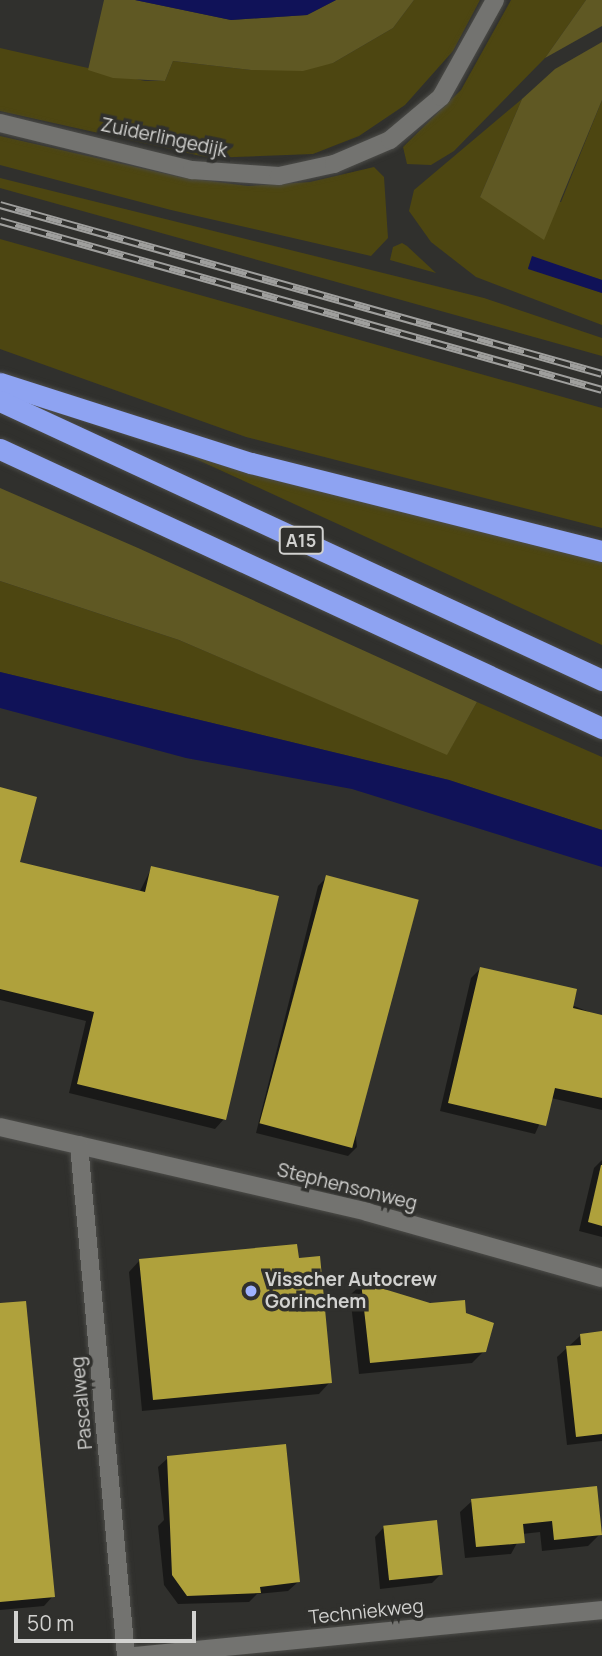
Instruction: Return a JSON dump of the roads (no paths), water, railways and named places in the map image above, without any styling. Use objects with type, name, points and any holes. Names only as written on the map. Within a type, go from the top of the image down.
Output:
[{"type":"highway","points":[[0,383],[251,463],[602,551]]},
{"type":"highway","name":"A15","points":[[0,401],[602,680]]},
{"type":"highway","name":"A15","points":[[0,449],[602,728]]},
{"type":"street","name":"Zuiderlingedijk","points":[[0,124],[192,170],[279,176],[334,164],[390,140],[440,97],[495,0]]},
{"type":"street","name":"Stephensonweg","points":[[0,1127],[367,1212],[602,1278]]},
{"type":"street","name":"Pascalweg","points":[[79,1145],[126,1656]]},
{"type":"street","name":"Techniekweg","points":[[134,1656],[602,1610]]},
{"type":"railway","points":[[0,205],[602,374]]},
{"type":"railway","points":[[0,221],[602,390]]},
{"type":"place","name":"Visscher Autocrew Gorinchem","points":[[251,1291]]}]
